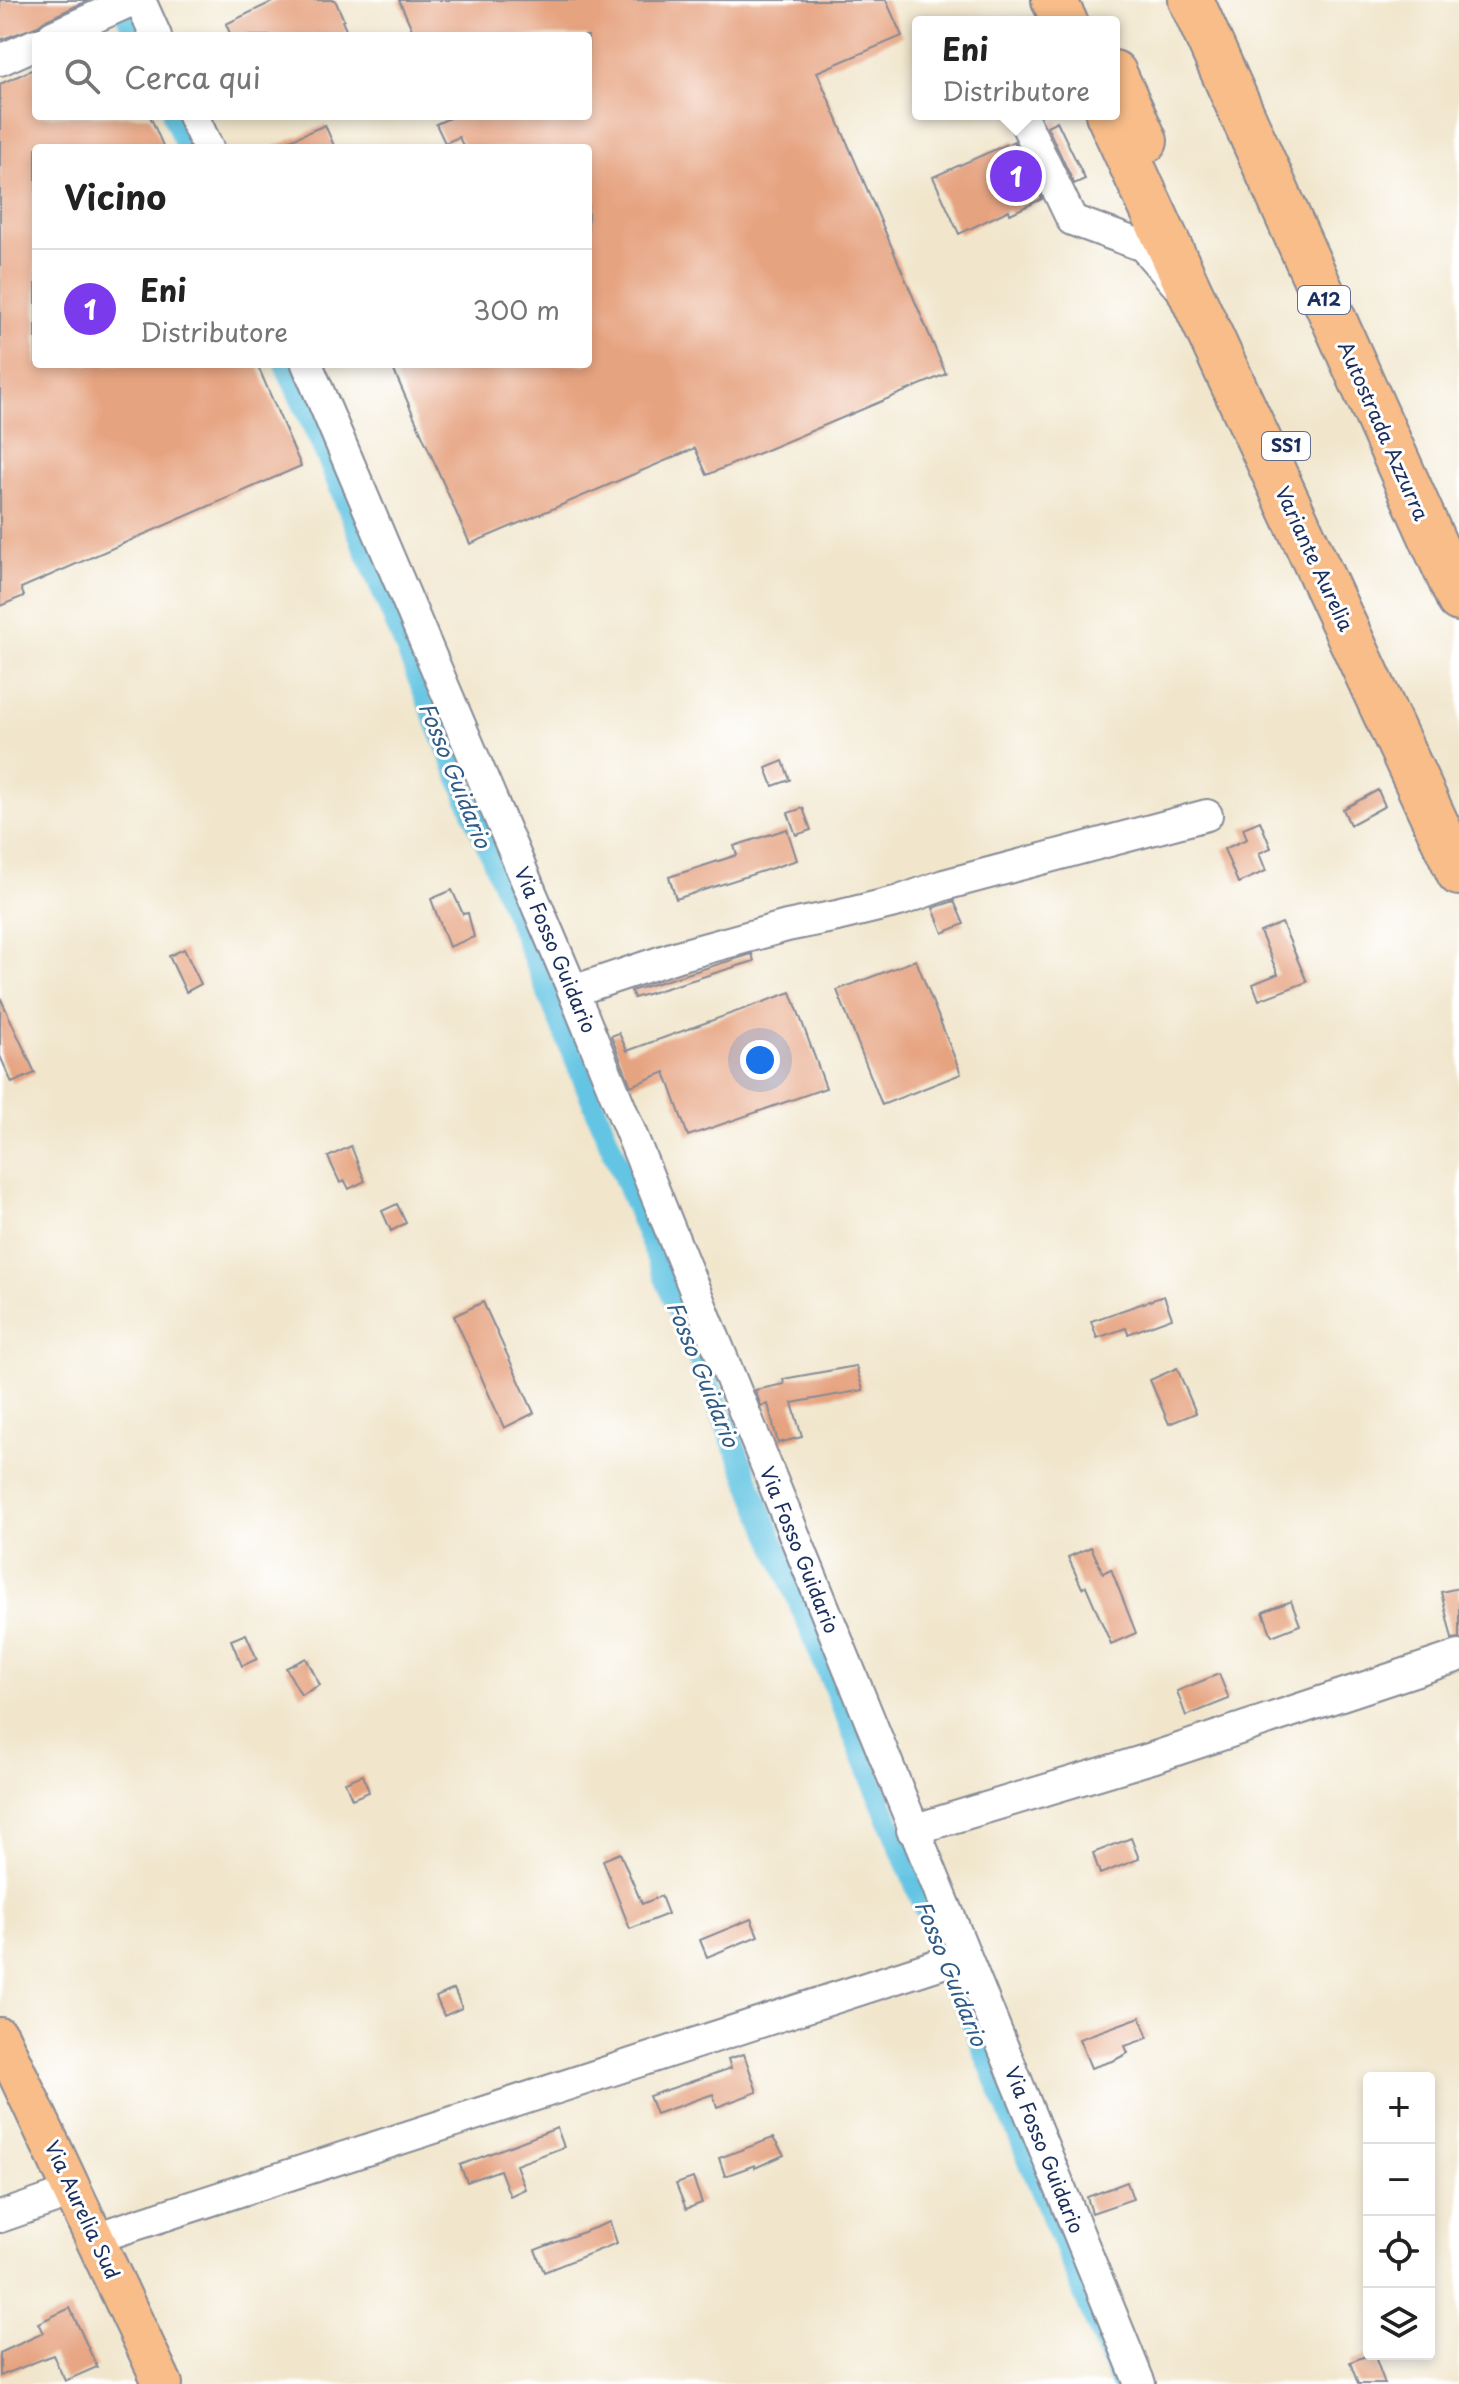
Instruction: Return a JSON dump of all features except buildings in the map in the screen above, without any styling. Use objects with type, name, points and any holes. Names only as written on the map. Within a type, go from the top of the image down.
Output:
[{"type":"highway","name":"Autostrada Azzurra","points":[[1191,0],[1459,599]]},
{"type":"highway","name":"Autostrada Azzurra","points":[[1223,0],[1459,531]]},
{"type":"highway","name":"Variante Aurelia","points":[[1120,86],[1459,818]]},
{"type":"highway","name":"Variante Aurelia","points":[[1111,120],[1459,873]]},
{"type":"main road","name":"Via Aurelia Sud","points":[[0,2037],[163,2384]]},
{"type":"street","points":[[62,32],[130,2],[153,32]]},
{"type":"street","points":[[0,60],[32,46]]},
{"type":"street","points":[[195,120],[206,144]]},
{"type":"street","points":[[1024,120],[1072,220],[1143,246],[1196,306]]},
{"type":"street","name":"Via Fosso Guidario","points":[[309,368],[573,991],[912,1830],[954,1960],[1140,2384]]},
{"type":"street","points":[[573,991],[678,956],[787,926],[899,901],[944,885],[1207,815]]},
{"type":"street","points":[[912,1830],[1152,1758],[1459,1656]]},
{"type":"street","points":[[95,2238],[954,1960]]},
{"type":"street","points":[[0,2217],[72,2192]]},
{"type":"waterway","name":"Fosso Guidario","points":[[120,0],[134,32]]},
{"type":"waterway","name":"Fosso Guidario","points":[[175,120],[185,144]]},
{"type":"waterway","name":"Fosso Guidario","points":[[287,368],[327,457],[1121,2384]]},
{"type":"place","name":"Eni","points":[[1016,176]]}]
